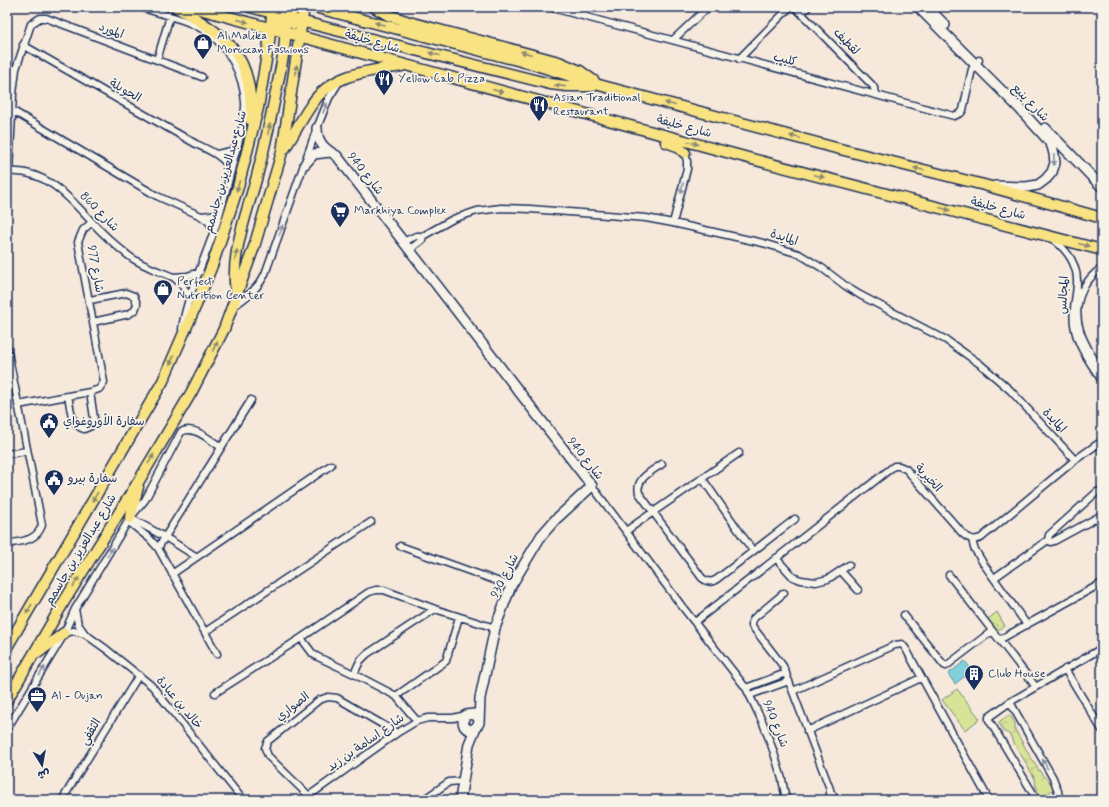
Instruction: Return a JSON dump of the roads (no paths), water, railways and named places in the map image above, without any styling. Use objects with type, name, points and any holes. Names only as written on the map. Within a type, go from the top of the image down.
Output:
[{"type":"main road","points":[[176,7],[205,24],[226,40],[237,54],[243,66],[248,78],[251,100],[251,124],[243,147]]},
{"type":"main road","name":"شارع خليفة","points":[[192,7],[602,119],[1102,250]]},
{"type":"main road","points":[[250,7],[283,13],[303,21],[550,84],[575,87],[599,85]]},
{"type":"main road","points":[[270,28],[283,13],[296,12],[304,7]]},
{"type":"main road","name":"شارع عبدالعزيز بن جاسمم","points":[[7,700],[65,600],[140,479],[205,366],[224,329],[254,247],[282,152],[301,36],[304,7]]},
{"type":"main road","name":"شارع خليفة","points":[[314,7],[536,65],[599,85],[832,147],[984,185],[1102,218]]},
{"type":"main road","points":[[374,7],[388,15],[409,22],[564,64],[580,71],[599,85]]},
{"type":"main road","points":[[236,294],[234,279],[236,253],[268,136],[282,65],[286,32],[283,13]]},
{"type":"main road","points":[[283,13],[301,36]]},
{"type":"main road","name":"شارع عبدالعزيز بن جاسمم","points":[[8,643],[163,381],[213,263],[238,187],[243,147],[258,108],[270,28]]},
{"type":"main road","points":[[282,152],[312,103],[321,92],[340,79],[355,74],[407,66]]},
{"type":"main road","points":[[602,119],[677,146],[685,153]]},
{"type":"main road","points":[[130,520],[140,479]]},
{"type":"main road","points":[[33,657],[64,632]]},
{"type":"street","points":[[139,7],[170,16],[157,60]]},
{"type":"street","name":"كليب","points":[[549,7],[950,116],[957,116],[963,110],[972,72],[977,62]]},
{"type":"street","points":[[580,15],[589,7]]},
{"type":"street","points":[[673,40],[708,7]]},
{"type":"street","points":[[739,59],[790,7]]},
{"type":"street","name":"لقطيف","points":[[796,7],[873,86],[877,95]]},
{"type":"street","points":[[802,13],[808,7]]},
{"type":"street","name":"شارع ينبع","points":[[918,7],[946,31],[1030,117],[1102,187]]},
{"type":"street","name":"شارع ينبع","points":[[927,7],[946,31]]},
{"type":"street","name":"شارع عبدالعزيز بن جاسمم","points":[[170,16],[191,23],[219,43],[230,56],[236,68],[245,102],[243,147],[231,170],[214,231],[189,301],[180,340]]},
{"type":"street","name":"المورد","points":[[8,172],[14,79],[23,45],[31,24],[40,18],[46,18],[202,77]]},
{"type":"street","name":"الحويلة","points":[[23,45],[196,144],[217,154],[231,170]]},
{"type":"street","points":[[232,308],[248,297],[261,283],[329,98],[340,79]]},
{"type":"street","points":[[13,112],[157,196],[201,216],[209,222],[214,231]]},
{"type":"street","name":"شارع ينبع","points":[[984,185],[1026,187],[1038,185],[1052,172],[1055,163],[1052,146],[1030,117]]},
{"type":"street","name":"شارع 940","points":[[318,128],[317,136],[320,142],[330,152],[337,156],[746,688],[763,723],[773,750],[782,779],[786,800]]},
{"type":"street","points":[[217,154],[243,147]]},
{"type":"street","name":"شارع 940","points":[[305,164],[314,154],[330,152]]},
{"type":"street","points":[[673,223],[687,169],[685,153]]},
{"type":"street","name":"شارع 860","points":[[8,172],[30,174],[43,178],[54,184],[70,198],[92,222],[131,257],[173,277],[184,287],[189,301]]},
{"type":"street","name":"المايدة","points":[[403,242],[416,236],[423,236],[464,215],[477,211],[501,208],[581,212],[646,218],[763,243],[799,254],[822,268],[860,295],[946,340],[980,364],[1010,390],[1075,460]]},
{"type":"street","points":[[201,216],[220,212]]},
{"type":"street","name":"شارع 977","points":[[90,392],[99,389],[104,382],[90,300],[78,242],[82,230],[92,222]]},
{"type":"street","name":"المايدة","points":[[409,250],[422,240],[423,236]]},
{"type":"street","name":"المجالس","points":[[1050,236],[1069,254],[1076,270],[1077,283],[1073,311],[1075,329],[1080,344],[1102,381]]},
{"type":"street","name":"المجالس","points":[[1102,268],[1091,277],[1083,289],[1078,299],[1077,311],[1079,328],[1084,343],[1102,372]]},
{"type":"street","points":[[173,277],[187,276],[200,272]]},
{"type":"street","name":"شارع 977","points":[[90,300],[126,294],[134,296],[137,304],[135,310],[129,314],[93,322]]},
{"type":"street","points":[[7,347],[26,451],[42,525],[37,534],[32,538],[7,544]]},
{"type":"street","points":[[18,405],[90,392],[94,418],[91,426],[84,429],[76,426],[68,396]]},
{"type":"street","points":[[158,548],[252,400]]},
{"type":"street","points":[[7,729],[62,638],[75,609],[130,520],[147,497],[181,432],[185,430],[194,430],[221,448]]},
{"type":"street","points":[[1027,625],[983,563],[974,548],[972,539],[981,538],[1075,460],[1102,441]]},
{"type":"street","points":[[7,454],[26,451]]},
{"type":"street","points":[[626,531],[739,453]]},
{"type":"street","points":[[662,464],[640,481],[638,484],[639,493],[702,578],[706,581],[715,581],[795,519]]},
{"type":"street","points":[[172,574],[332,465]]},
{"type":"street","name":"الخيرية","points":[[694,622],[891,468],[898,466],[906,469],[963,534],[972,539]]},
{"type":"street","points":[[702,478],[753,551]]},
{"type":"street","name":"شارع 930","points":[[460,800],[473,719],[480,698],[495,628],[511,586],[541,536],[555,520],[592,486]]},
{"type":"street","points":[[994,578],[1048,540],[1049,535],[1097,492],[1102,490]]},
{"type":"street","points":[[1048,540],[1051,542],[1054,541],[1102,515]]},
{"type":"street","points":[[130,520],[165,537],[197,557]]},
{"type":"street","points":[[130,520],[158,548],[217,654]]},
{"type":"street","points":[[205,632],[371,522]]},
{"type":"street","points":[[400,546],[511,586]]},
{"type":"street","points":[[776,558],[793,577],[801,580],[816,582],[828,579],[849,565]]},
{"type":"street","points":[[841,571],[858,590]]},
{"type":"street","points":[[949,575],[1036,687]]},
{"type":"street","points":[[999,640],[1102,583]]},
{"type":"street","points":[[215,693],[369,592],[376,590],[384,590],[435,609],[495,628]]},
{"type":"street","points":[[784,593],[754,618],[752,626],[779,660],[786,673],[807,732],[830,789],[836,800]]},
{"type":"street","name":"خالد بن عبادة","points":[[75,609],[78,624],[85,634],[152,686],[243,800]]},
{"type":"street","points":[[354,674],[360,662],[367,654],[435,609]]},
{"type":"street","points":[[904,615],[946,666],[992,631]]},
{"type":"street","points":[[396,696],[446,661],[459,617]]},
{"type":"street","name":"خالد بن عبادة","points":[[64,632],[74,631],[85,634]]},
{"type":"street","points":[[300,638],[313,654],[396,696],[417,721]]},
{"type":"street","points":[[792,691],[899,644],[904,646],[989,800]]},
{"type":"street","points":[[1037,800],[988,718],[1010,702],[1102,648]]},
{"type":"street","points":[[1065,669],[1102,730]]},
{"type":"street","points":[[746,688],[786,673]]},
{"type":"street","name":"الثقفي","points":[[62,800],[139,675]]},
{"type":"street","points":[[807,732],[921,678]]},
{"type":"street","points":[[750,695],[789,681]]},
{"type":"street","name":"الصواري","points":[[309,796],[268,756],[265,748],[268,741],[320,700],[328,697],[337,698],[397,733]]},
{"type":"street","points":[[1010,702],[1052,778],[1058,791],[1059,800]]},
{"type":"street","name":"شارع اسامة بن زيد","points":[[304,800],[397,733],[417,721],[428,718],[473,719]]},
{"type":"street","name":"شارع اسامة بن زيد","points":[[447,718],[465,726]]},
{"type":"street","points":[[465,726],[471,730],[473,719]]},
{"type":"street","name":"شارع 930","points":[[465,726],[469,744]]},
{"type":"street","points":[[423,800],[449,782],[462,781]]},
{"type":"street","points":[[830,789],[830,800]]},
{"type":"street","points":[[1052,800],[1058,791]]},
{"type":"water","points":[[965,661],[972,670],[955,684],[948,674]]},
{"type":"place","name":"Al Malika Moroccan Fashions","points":[[203,60]]},
{"type":"place","name":"Yellow Cab Pizza","points":[[384,96]]},
{"type":"place","name":"Asian Traditional Restaurant","points":[[539,122]]},
{"type":"place","name":"Markhiya Complex","points":[[340,228]]},
{"type":"place","name":"Perfect Nutrition Center","points":[[163,306]]},
{"type":"place","name":"سفارة الأوروغواي","points":[[49,439]]},
{"type":"place","name":"سفارة بيرو","points":[[54,496]]},
{"type":"place","name":"Club House","points":[[974,691]]},
{"type":"place","name":"Al - Oujan","points":[[37,713]]}]
